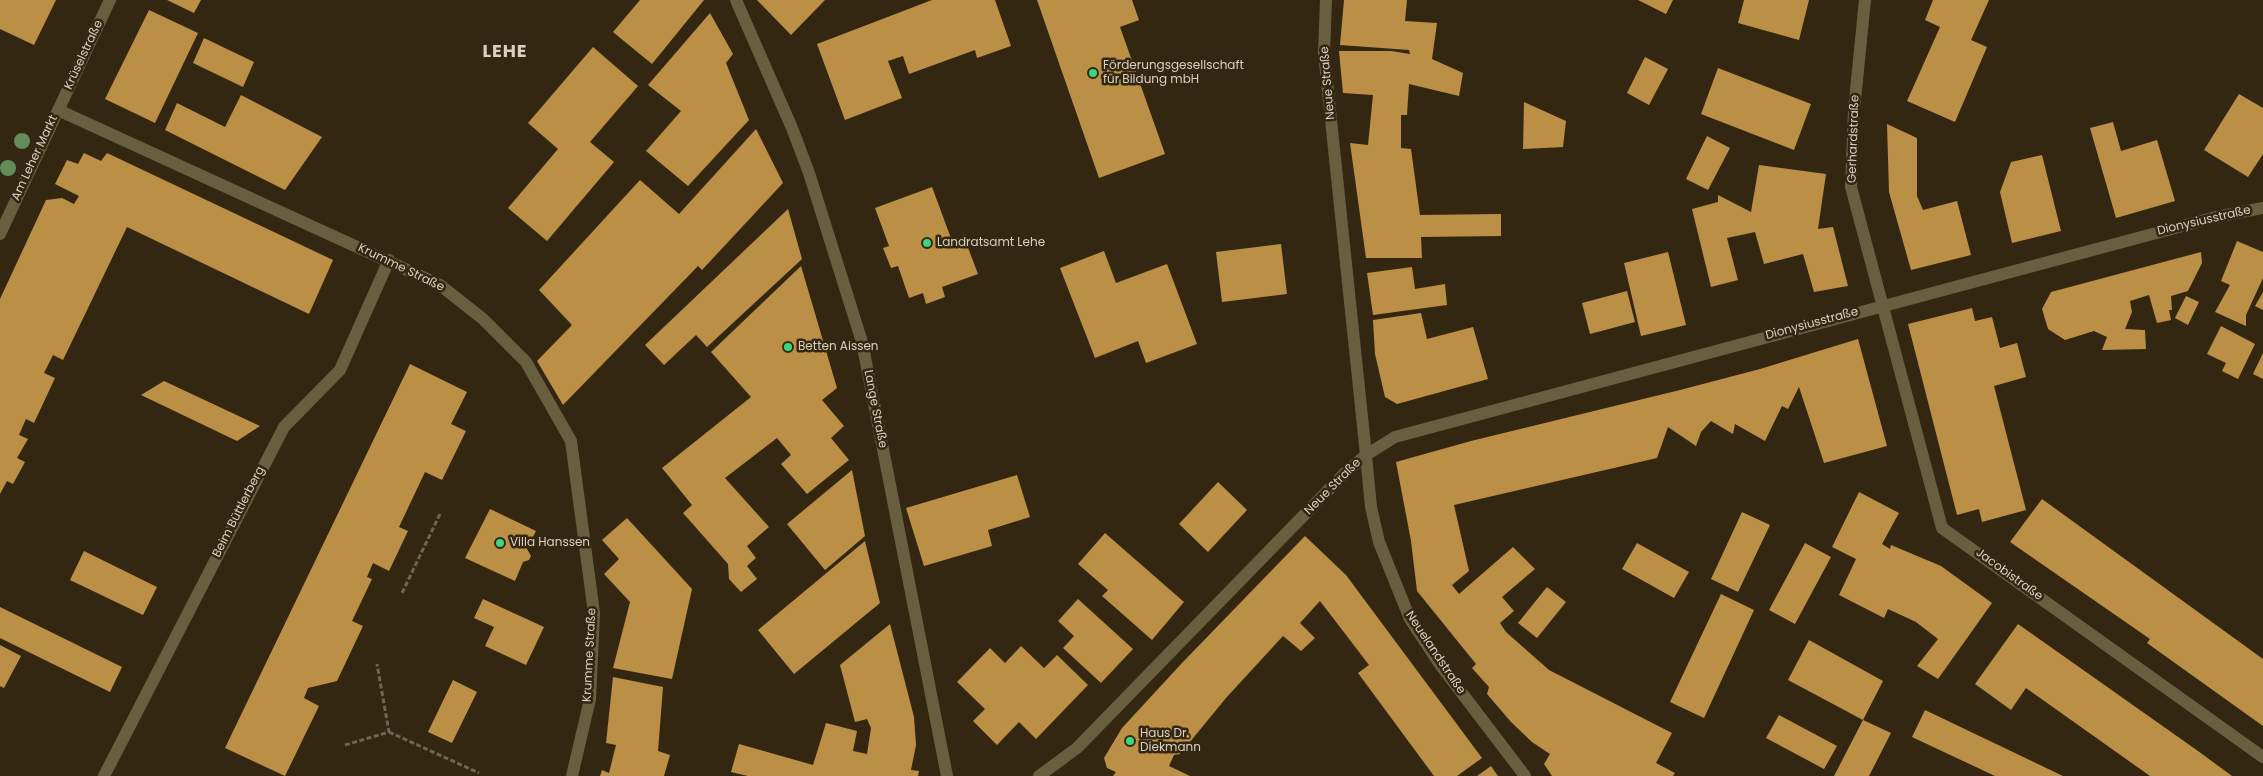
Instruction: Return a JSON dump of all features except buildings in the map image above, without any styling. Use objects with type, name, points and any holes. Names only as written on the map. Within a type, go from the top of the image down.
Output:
[{"type":"street","name":"Krüselstraße","points":[[58,110],[110,0]]},
{"type":"street","name":"Lange Straße","points":[[736,0],[792,128],[809,173],[862,342],[947,776]]},
{"type":"street","name":"Neue Straße","points":[[1039,776],[1077,748],[1345,473],[1366,455],[1324,53],[1326,0]]},
{"type":"street","name":"Gerhardstraße","points":[[1865,0],[1854,110],[1852,187],[1883,305]]},
{"type":"street","name":"Am Leher Markt","points":[[0,234],[58,110]]},
{"type":"street","name":"Krumme Straße","points":[[58,110],[440,285],[483,318],[526,362],[571,441],[594,613],[590,699],[572,776]]},
{"type":"street","name":"Dionysiusstraße","points":[[1366,455],[1395,437],[2216,216],[2263,208]]},
{"type":"street","name":"Beim Büttlerberg","points":[[104,776],[284,427],[340,370],[389,260]]},
{"type":"street","name":"Jacobistraße","points":[[1883,305],[1942,528],[2263,757]]},
{"type":"street","name":"Neuelandstraße","points":[[1366,455],[1371,507],[1379,542],[1410,619],[1439,663],[1525,776]]},
{"type":"path","points":[[402,593],[441,512]]},
{"type":"path","points":[[377,664],[390,732]]},
{"type":"path","points":[[345,745],[390,732],[480,773]]},
{"type":"place","name":"Förderungsgesellschaft für Bildung mbH","points":[[1093,73]]},
{"type":"place","name":"Landratsamt Lehe","points":[[927,243]]},
{"type":"place","name":"Betten Aissen","points":[[788,347]]},
{"type":"place","name":"Villa Hanssen","points":[[500,543]]},
{"type":"place","name":"Haus Dr. Diekmann","points":[[1130,741]]},
{"type":"district","name":"LEHE","points":[[505,52]]}]
